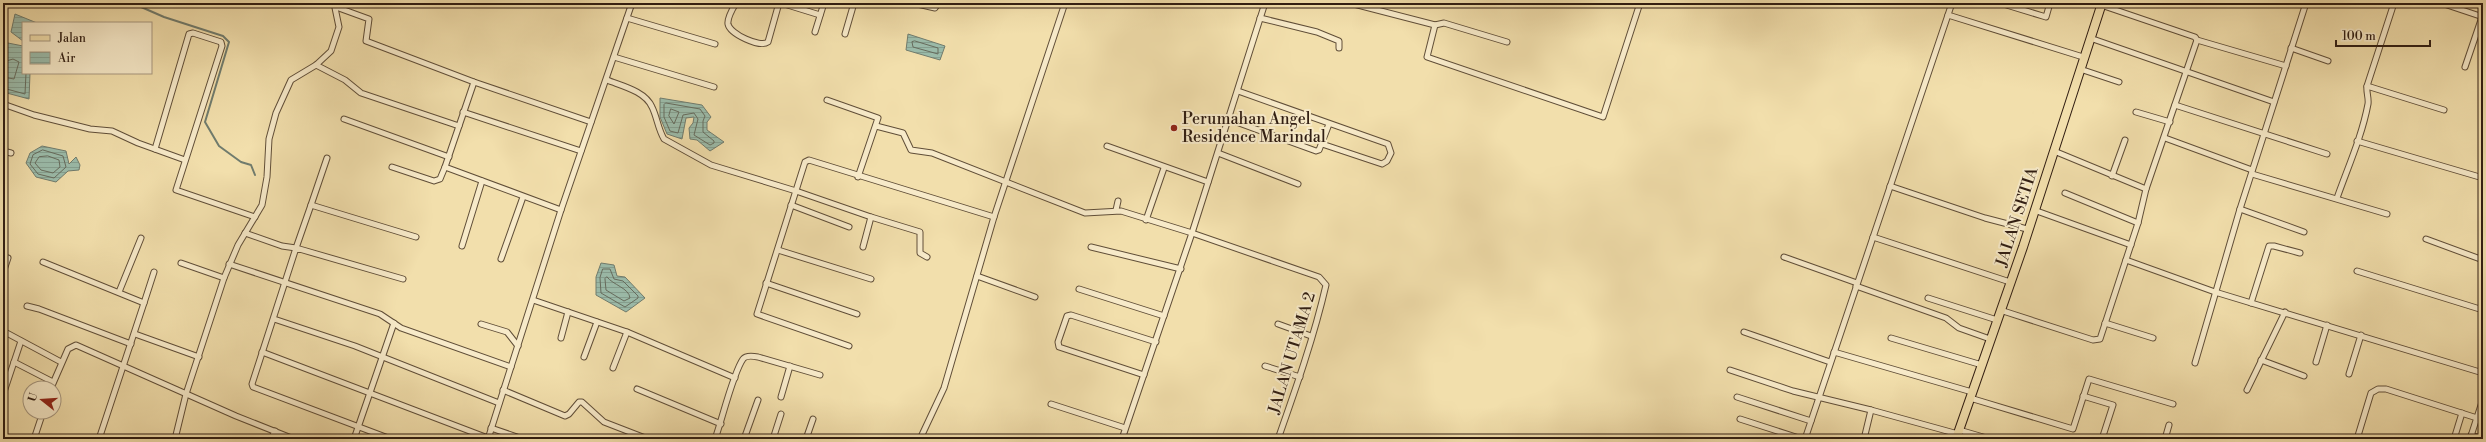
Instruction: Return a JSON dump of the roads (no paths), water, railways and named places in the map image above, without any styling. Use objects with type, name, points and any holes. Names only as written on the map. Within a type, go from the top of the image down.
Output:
[{"type":"main road","name":"JALAN SETIA","points":[[1958,434],[2054,151],[2101,4]]},
{"type":"street","points":[[262,352],[488,438],[561,210],[632,4],[622,3]]},
{"type":"street","points":[[736,3],[729,20],[730,28],[742,37],[763,44],[768,42],[780,3],[820,15]]},
{"type":"street","points":[[815,32],[824,3]]},
{"type":"street","points":[[845,34],[853,3]]},
{"type":"street","points":[[913,3],[935,8],[938,3]]},
{"type":"street","points":[[920,439],[944,388],[1005,181],[1065,3]]},
{"type":"street","points":[[1122,439],[1192,233],[1265,3]]},
{"type":"street","points":[[1350,3],[1435,25],[1444,23],[1507,42]]},
{"type":"street","points":[[1435,25],[1427,58],[1603,117],[1640,3]]},
{"type":"street","points":[[1740,419],[1804,439],[1952,3]]},
{"type":"street","points":[[2000,3],[2046,17],[2050,3]]},
{"type":"street","points":[[2195,363],[2240,209],[2306,3]]},
{"type":"street","points":[[2336,198],[2357,141],[2368,102],[2366,96],[2367,86],[2394,3]]},
{"type":"street","points":[[2441,3],[2482,17],[2465,67]]},
{"type":"street","points":[[2101,4],[2195,37],[2197,40],[2286,66]]},
{"type":"street","points":[[175,439],[186,394],[229,264],[255,217],[265,194],[269,139],[284,92],[291,80],[316,65],[330,52],[338,34],[335,5],[369,19],[366,41],[474,82],[591,122]]},
{"type":"street","points":[[1948,15],[2084,57]]},
{"type":"street","points":[[627,18],[715,44]]},
{"type":"street","points":[[1260,18],[1317,32],[1339,41],[1339,48]]},
{"type":"street","points":[[155,149],[189,34],[193,33],[221,42],[222,46],[176,190],[255,217]]},
{"type":"street","points":[[2090,38],[2186,70],[2274,102]]},
{"type":"street","points":[[2000,310],[2093,340],[2100,339],[2138,223],[2146,189],[2197,40]]},
{"type":"street","points":[[2291,48],[2328,61]]},
{"type":"street","points":[[614,57],[714,87]]},
{"type":"street","points":[[316,65],[345,80],[361,93],[459,126]]},
{"type":"street","points":[[2080,69],[2119,82]]},
{"type":"street","points":[[607,80],[634,90],[646,99],[652,106],[660,132],[664,139],[711,165],[796,190],[871,217],[920,232],[920,253],[927,257]]},
{"type":"street","points":[[392,167],[434,181],[440,179],[446,167],[474,82]]},
{"type":"street","points":[[2367,86],[2444,110]]},
{"type":"street","points":[[1238,91],[1388,144],[1391,151],[1390,157],[1382,164],[1322,144]]},
{"type":"street","points":[[827,100],[878,117],[858,177]]},
{"type":"street","points":[[3,104],[34,115],[90,129],[112,131],[185,160]]},
{"type":"street","points":[[2175,105],[2327,154]]},
{"type":"street","points":[[464,112],[581,151]]},
{"type":"street","points":[[2136,112],[2170,122]]},
{"type":"street","points":[[344,118],[449,157]]},
{"type":"street","points":[[1228,119],[1313,150],[1319,150],[1329,124]]},
{"type":"street","points":[[876,126],[903,134],[911,150],[932,153],[1085,213],[1116,210],[1192,233]]},
{"type":"street","points":[[2164,138],[2252,172],[2387,214]]},
{"type":"street","points":[[2112,176],[2125,140]]},
{"type":"street","points":[[2357,141],[2483,178]]},
{"type":"street","points":[[1107,146],[1164,168],[1208,182]]},
{"type":"street","points":[[3,151],[11,153]]},
{"type":"street","points":[[2054,151],[2146,189]]},
{"type":"street","points":[[1218,153],[1298,184]]},
{"type":"street","points":[[327,158],[262,352],[253,387],[391,439]]},
{"type":"street","points":[[848,346],[757,316],[796,190],[807,161],[994,217]]},
{"type":"street","points":[[446,167],[561,210]]},
{"type":"street","points":[[1146,220],[1164,168]]},
{"type":"street","points":[[462,246],[482,180]]},
{"type":"street","points":[[1890,186],[1985,218],[2027,229]]},
{"type":"street","points":[[2065,193],[2138,223]]},
{"type":"street","points":[[501,259],[523,197]]},
{"type":"street","points":[[1116,210],[1118,201]]},
{"type":"street","points":[[311,205],[416,237]]},
{"type":"street","points":[[792,205],[849,227]]},
{"type":"street","points":[[2240,209],[2304,232]]},
{"type":"street","points":[[2034,210],[2131,245]]},
{"type":"street","points":[[863,247],[871,217]]},
{"type":"street","points":[[245,233],[282,246],[296,248],[403,279]]},
{"type":"street","name":"JALAN UTAMA 2","points":[[1192,233],[1319,277],[1326,285],[1300,376],[1278,439]]},
{"type":"street","points":[[1873,237],[2010,282]]},
{"type":"street","points":[[119,292],[140,238]]},
{"type":"street","points":[[2426,239],[2483,260]]},
{"type":"street","points":[[1091,246],[1180,269]]},
{"type":"street","points":[[2251,303],[2269,246],[2300,253]]},
{"type":"street","points":[[778,250],[871,279]]},
{"type":"street","points":[[3,257],[8,258],[3,273]]},
{"type":"street","points":[[1784,257],[1946,318],[1959,328],[1990,339]]},
{"type":"street","points":[[2126,260],[2215,292],[2483,373]]},
{"type":"street","points":[[43,262],[144,303]]},
{"type":"street","points":[[181,263],[224,278]]},
{"type":"street","points":[[229,264],[285,284],[380,314],[394,323],[442,343],[511,367]]},
{"type":"street","points":[[2357,271],[2483,310]]},
{"type":"street","points":[[99,439],[122,367],[135,334],[154,272]]},
{"type":"street","points":[[977,276],[1035,297]]},
{"type":"street","points":[[766,283],[857,314]]},
{"type":"street","points":[[1079,289],[1164,316]]},
{"type":"street","points":[[1928,298],[1997,320]]},
{"type":"street","points":[[533,300],[628,332],[735,378]]},
{"type":"street","points":[[26,306],[39,309],[131,344]]},
{"type":"street","points":[[561,338],[568,312]]},
{"type":"street","points":[[2247,390],[2285,312]]},
{"type":"street","points":[[1144,375],[1059,347],[1058,342],[1067,316],[1071,315],[1156,342]]},
{"type":"street","points":[[274,319],[383,357],[499,403]]},
{"type":"street","points":[[584,357],[597,322]]},
{"type":"street","points":[[354,439],[394,323]]},
{"type":"street","points":[[2105,323],[2153,338]]},
{"type":"street","points":[[481,324],[507,332],[518,346]]},
{"type":"street","points":[[1278,324],[1312,336]]},
{"type":"street","points":[[2316,362],[2327,325]]},
{"type":"street","points":[[3,331],[61,362]]},
{"type":"street","points":[[613,368],[628,332]]},
{"type":"street","points":[[1744,332],[1830,362]]},
{"type":"street","points":[[135,334],[199,356]]},
{"type":"street","points":[[2349,374],[2361,335]]},
{"type":"street","points":[[1892,338],[1982,365]]},
{"type":"street","points":[[3,395],[21,341]]},
{"type":"street","points":[[55,380],[61,362],[68,349],[76,345],[122,367],[294,439]]},
{"type":"street","points":[[1834,352],[2073,429],[2089,379],[2173,404]]},
{"type":"street","points":[[715,439],[735,378],[743,359],[747,356],[758,357],[820,375]]},
{"type":"street","points":[[2261,360],[2304,376]]},
{"type":"street","points":[[14,362],[50,380]]},
{"type":"street","points":[[781,397],[790,366]]},
{"type":"street","points":[[1265,366],[1300,376]]},
{"type":"street","points":[[1730,370],[1818,398],[1871,410],[1958,434],[1990,439]]},
{"type":"street","points":[[637,389],[721,424]]},
{"type":"street","points":[[2357,439],[2371,393],[2378,389],[2386,390],[2477,418]]},
{"type":"street","points":[[504,390],[566,416],[578,403],[582,402],[604,422],[648,439]]},
{"type":"street","points":[[2083,396],[2112,404],[2102,439]]},
{"type":"street","points":[[1737,397],[1811,421]]},
{"type":"street","points":[[2483,399],[2470,437],[2483,439]]},
{"type":"street","points":[[744,439],[758,400]]},
{"type":"street","points":[[1051,404],[1125,428]]},
{"type":"street","points":[[1864,439],[1871,410]]},
{"type":"street","points":[[2454,439],[2462,413]]},
{"type":"street","points":[[773,439],[781,414]]},
{"type":"street","points":[[806,439],[813,419]]},
{"type":"street","points":[[34,439],[40,420]]},
{"type":"street","points":[[2165,439],[2169,425]]},
{"type":"street","points":[[491,428],[523,439]]},
{"type":"street","points":[[272,439],[275,431]]},
{"type":"water","points":[[15,14],[35,22],[22,22],[22,40],[11,32]]},
{"type":"water","points":[[908,34],[945,46],[940,60],[906,50]]},
{"type":"water","points":[[8,43],[22,46],[22,74],[30,74],[29,99],[3,92],[3,52]]},
{"type":"water","points":[[660,98],[702,105],[711,117],[707,122],[707,130],[724,142],[710,151],[697,140],[690,139],[689,128],[693,123],[694,117],[686,118],[682,139],[667,134],[660,117]]},
{"type":"water","points":[[42,146],[66,151],[69,164],[76,157],[80,165],[79,170],[68,171],[56,182],[36,177],[26,163],[30,153]]},
{"type":"water","points":[[601,263],[614,265],[617,276],[625,277],[645,298],[626,312],[596,295],[596,277]]},
{"type":"waterway","points":[[132,3],[164,17],[223,36],[229,42],[205,122],[219,146],[241,162],[251,165],[255,175]]},
{"type":"place","name":"Perumahan Angel Residence Marindal","points":[[1174,128]]}]
